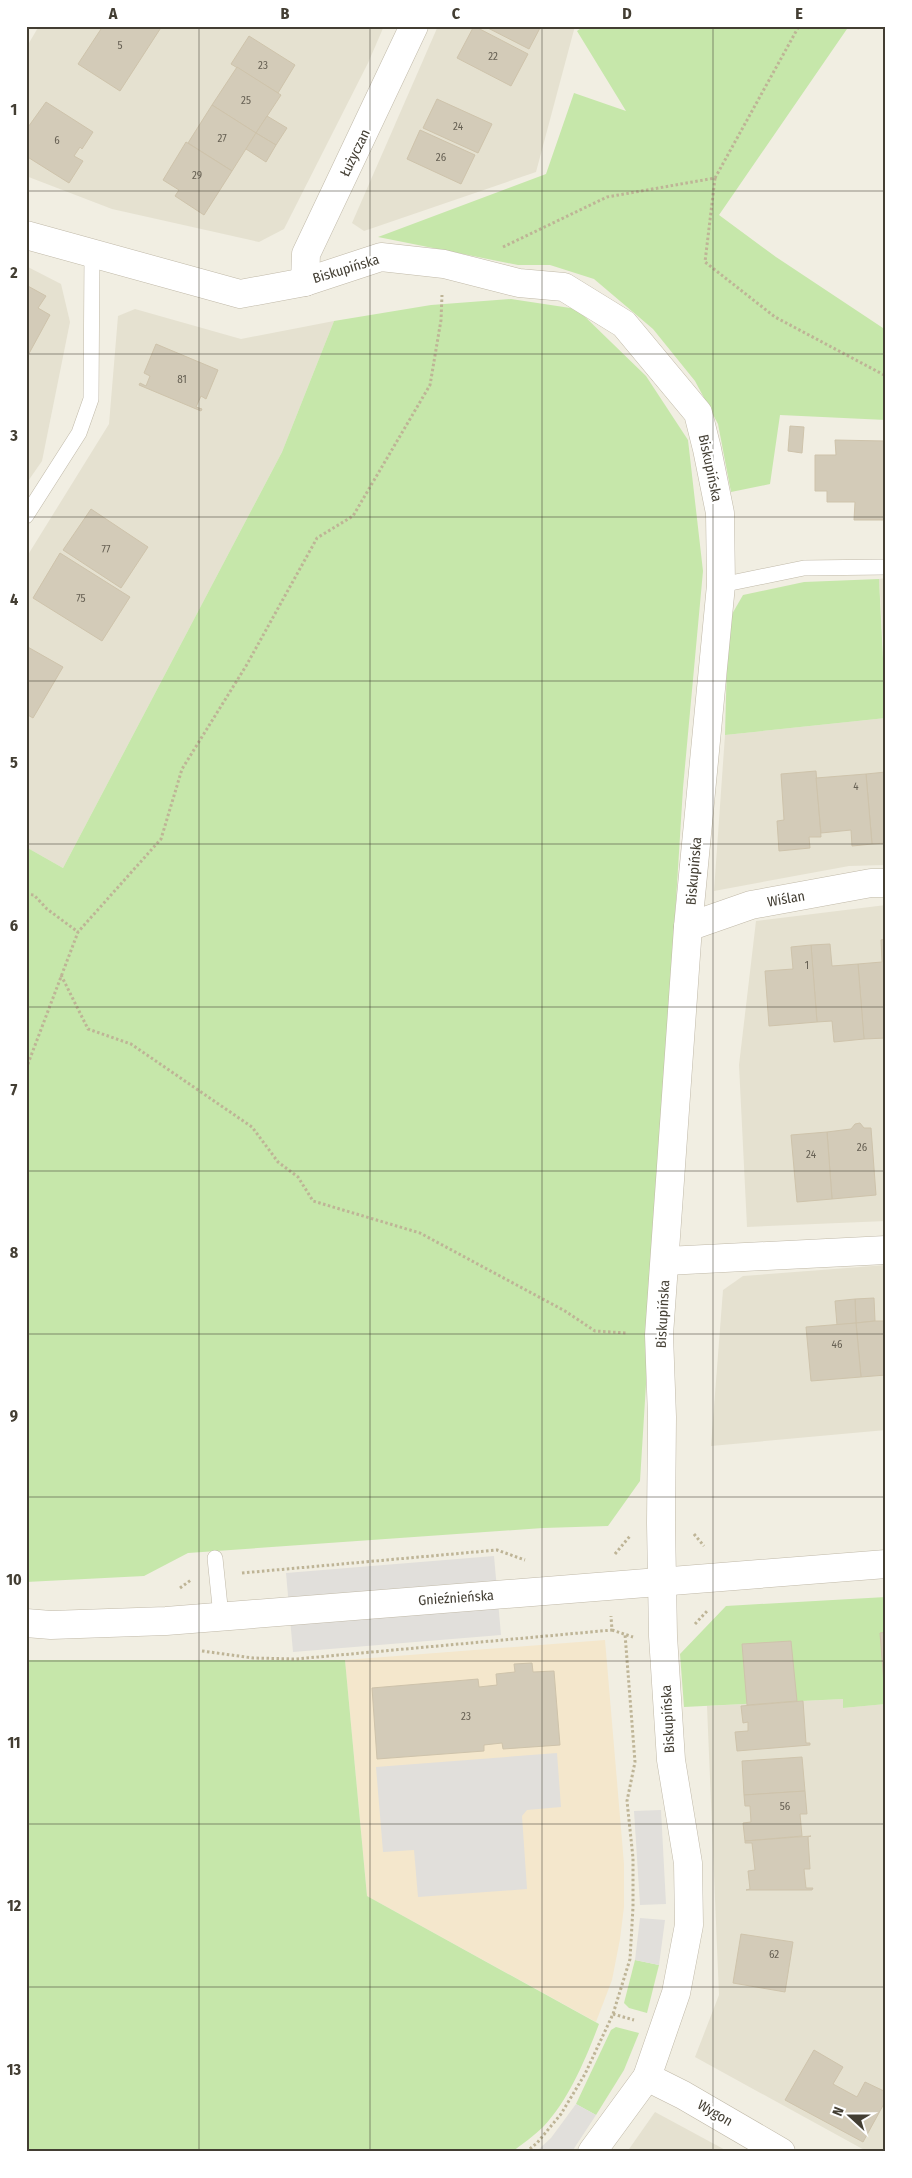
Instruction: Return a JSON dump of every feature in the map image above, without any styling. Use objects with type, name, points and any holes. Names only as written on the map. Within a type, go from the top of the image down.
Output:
[{"type":"street","name":"Łużyczan","points":[[305,282],[306,254],[414,26]]},
{"type":"street","name":"Biskupińska","points":[[26,235],[240,294],[305,282],[380,257],[444,264],[519,283],[564,287],[624,324],[698,413],[708,449],[720,514],[721,585],[688,927],[666,1261],[659,1335],[662,1417],[663,1636],[671,1760],[688,1863],[689,1925],[676,1994],[647,2077],[592,2152]]},
{"type":"street","name":"Wiślan","points":[[688,927],[751,905],[871,883],[886,883]]},
{"type":"street","name":"Biskupińska","points":[[666,1261],[886,1250]]},
{"type":"street","name":"Gnieźnieńska","points":[[26,1623],[51,1625],[221,1616],[663,1583],[886,1564]]},
{"type":"street","name":"Wygon","points":[[647,2077],[683,2095],[781,2152]]},
{"type":"lane","points":[[26,516],[79,433],[90,399],[92,254]]},
{"type":"lane","points":[[721,585],[804,568],[886,567]]},
{"type":"lane","points":[[215,1558],[221,1616]]},
{"type":"path","points":[[799,26],[715,178],[705,262],[775,317],[886,376]]},
{"type":"path","points":[[495,251],[606,197],[715,178]]},
{"type":"path","points":[[26,1069],[78,932],[161,839],[182,769],[246,666],[317,538],[353,516],[430,386],[441,320],[444,264]]},
{"type":"path","points":[[26,894],[34,895],[47,908],[78,932]]},
{"type":"path","points":[[61,975],[88,1029],[131,1044],[252,1127],[278,1162],[298,1177],[313,1201],[420,1233],[565,1311],[595,1331],[659,1335]]},
{"type":"path","points":[[613,1556],[635,1530]]},
{"type":"path","points":[[179,1589],[194,1578],[217,1575],[497,1550],[528,1561]]},
{"type":"path","points":[[611,1611],[612,1630]]},
{"type":"path","points":[[197,1650],[253,1658],[296,1659],[612,1630],[638,1638]]},
{"type":"path","points":[[526,2152],[537,2143],[562,2114],[585,2074],[613,2014],[630,1959],[633,1858],[627,1801],[635,1762],[625,1634]]},
{"type":"path","points":[[613,2014],[636,2021]]},
{"type":"shaded area","points":[[39,26],[384,26],[368,63],[284,229],[259,242],[112,209],[26,176],[26,48]]},
{"type":"shaded area","points":[[438,26],[575,26],[536,172],[364,231],[352,223]]},
{"type":"shaded area","points":[[26,266],[61,284],[70,322],[42,461],[26,484]]},
{"type":"shaded area","points":[[135,309],[241,339],[334,321],[282,452],[63,868],[26,847],[26,558],[109,424],[118,316]]},
{"type":"shaded area","points":[[886,578],[886,693],[879,579]]},
{"type":"shaded area","points":[[886,718],[886,865],[849,866],[714,891],[725,735]]},
{"type":"shaded area","points":[[886,905],[886,1221],[747,1227],[739,1065],[756,921]]},
{"type":"shaded area","points":[[886,1265],[886,1430],[711,1446],[723,1290],[743,1276]]},
{"type":"shaded area","points":[[494,1556],[501,1635],[293,1652],[286,1573]]},
{"type":"shaded area","points":[[605,1640],[624,1864],[624,1907],[612,1980],[596,2022],[367,1896],[345,1660]]},
{"type":"shaded area","points":[[843,1699],[843,1708],[886,1704],[886,2152],[868,2152],[695,2057],[719,1995],[707,1706]]},
{"type":"shaded area","points":[[557,1753],[561,1807],[527,1810],[522,1816],[527,1889],[418,1897],[414,1850],[383,1852],[376,1767]]},
{"type":"shaded area","points":[[661,1810],[666,1904],[640,1905],[634,1811]]},
{"type":"shaded area","points":[[640,1918],[665,1920],[659,1965],[635,1960]]},
{"type":"shaded area","points":[[576,2104],[596,2115],[573,2150],[571,2152],[536,2152],[551,2138]]},
{"type":"shaded area","points":[[655,2112],[729,2152],[627,2152]]},
{"type":"green space","points":[[584,26],[849,26],[719,215],[776,257],[886,330],[886,420],[780,415],[770,484],[731,492],[718,424],[695,381],[653,329],[594,279],[550,265],[518,265],[378,237],[546,174],[574,93],[626,111],[577,31]]},
{"type":"green space","points":[[511,299],[577,309],[646,376],[688,440],[703,571],[683,788],[640,1481],[608,1526],[543,1528],[188,1553],[144,1576],[26,1582],[26,847],[63,868],[282,452],[334,321],[431,305]]},
{"type":"green space","points":[[879,579],[886,718],[725,735],[728,621],[743,595],[804,582]]},
{"type":"green space","points":[[886,1597],[886,1704],[843,1708],[843,1699],[684,1707],[680,1654],[726,1606]]},
{"type":"green space","points":[[26,1660],[345,1660],[367,1896],[599,2024],[569,2092],[543,2127],[512,2152],[26,2152]]},
{"type":"green space","points":[[635,1960],[659,1965],[647,2013],[629,2008],[624,2003]]},
{"type":"green space","points":[[616,2027],[639,2033],[624,2070],[596,2115],[576,2104],[611,2030]]},
{"type":"building","points":[[103,26],[162,26],[120,91],[78,64]]},
{"type":"building","points":[[474,26],[528,54],[511,86],[457,58]]},
{"type":"building","points":[[484,26],[541,26],[529,49]]},
{"type":"building","points":[[249,36],[295,65],[278,93],[231,64]]},
{"type":"building","points":[[237,67],[281,95],[256,133],[212,105]]},
{"type":"building","points":[[437,99],[492,124],[478,153],[423,128]]},
{"type":"building","points":[[46,102],[93,132],[82,149],[80,147],[74,156],[83,161],[69,183],[26,156],[26,130]]},
{"type":"building","points":[[212,105],[256,133],[232,171],[188,143]]},
{"type":"building","points":[[267,116],[287,128],[276,145],[256,133]]},
{"type":"building","points":[[420,130],[475,155],[461,184],[407,159]]},
{"type":"building","points":[[256,133],[276,145],[266,162],[246,149]]},
{"type":"building","points":[[186,142],[232,171],[204,215],[175,196],[179,190],[163,180]]},
{"type":"building","points":[[26,285],[46,296],[38,308],[50,315],[26,359]]},
{"type":"building","points":[[156,344],[218,370],[206,399],[201,396],[196,407],[202,409],[201,411],[139,385],[140,383],[146,386],[150,376],[144,373]]},
{"type":"building","points":[[790,426],[804,427],[802,453],[788,451]]},
{"type":"building","points":[[835,440],[885,441],[885,520],[854,520],[855,502],[827,502],[827,491],[815,491],[815,455],[836,455]]},
{"type":"building","points":[[91,509],[148,547],[121,588],[63,550]]},
{"type":"building","points":[[60,553],[130,597],[102,641],[33,598]]},
{"type":"building","points":[[26,646],[63,667],[33,718],[26,714]]},
{"type":"building","points":[[816,771],[821,837],[809,837],[810,848],[779,851],[777,821],[784,820],[781,774]]},
{"type":"building","points":[[886,772],[886,843],[872,844],[866,774]]},
{"type":"building","points":[[866,774],[872,844],[852,846],[851,830],[821,833],[816,778]]},
{"type":"building","points":[[886,939],[886,1038],[864,1039],[858,964],[882,962],[881,940]]},
{"type":"building","points":[[830,944],[832,966],[858,964],[864,1039],[834,1042],[832,1021],[817,1022],[811,945]]},
{"type":"building","points":[[811,945],[817,1022],[769,1026],[765,971],[793,969],[791,947]]},
{"type":"building","points":[[860,1123],[864,1128],[871,1128],[876,1195],[832,1199],[827,1132],[851,1129],[855,1124]]},
{"type":"building","points":[[827,1132],[832,1199],[797,1202],[791,1135]]},
{"type":"building","points":[[874,1298],[875,1321],[856,1323],[855,1299]]},
{"type":"building","points":[[855,1299],[856,1323],[837,1325],[835,1301]]},
{"type":"building","points":[[886,1321],[886,1375],[861,1377],[856,1323]]},
{"type":"building","points":[[856,1323],[861,1377],[811,1381],[806,1327]]},
{"type":"building","points":[[886,1632],[886,1684],[884,1684],[880,1633]]},
{"type":"building","points":[[791,1641],[797,1701],[747,1705],[742,1644]]},
{"type":"building","points":[[532,1663],[533,1672],[554,1671],[560,1745],[503,1749],[502,1743],[484,1745],[484,1751],[377,1759],[372,1688],[478,1679],[479,1687],[497,1685],[496,1674],[515,1672],[514,1664]]},
{"type":"building","points":[[803,1701],[806,1743],[810,1743],[810,1745],[737,1751],[735,1732],[748,1731],[748,1722],[743,1723],[741,1706]]},
{"type":"building","points":[[802,1757],[805,1791],[744,1795],[742,1761]]},
{"type":"building","points":[[805,1791],[807,1814],[800,1814],[802,1836],[745,1841],[743,1823],[751,1822],[750,1806],[745,1806],[744,1795]]},
{"type":"building","points":[[811,1836],[808,1837],[810,1869],[804,1869],[806,1888],[813,1888],[812,1890],[746,1890],[750,1889],[748,1871],[755,1870],[752,1843],[745,1843],[745,1841]]},
{"type":"building","points":[[741,1934],[793,1942],[785,1992],[733,1983]]},
{"type":"building","points":[[814,2050],[843,2067],[833,2084],[857,2097],[865,2082],[886,2092],[886,2100],[863,2142],[785,2100]]}]
